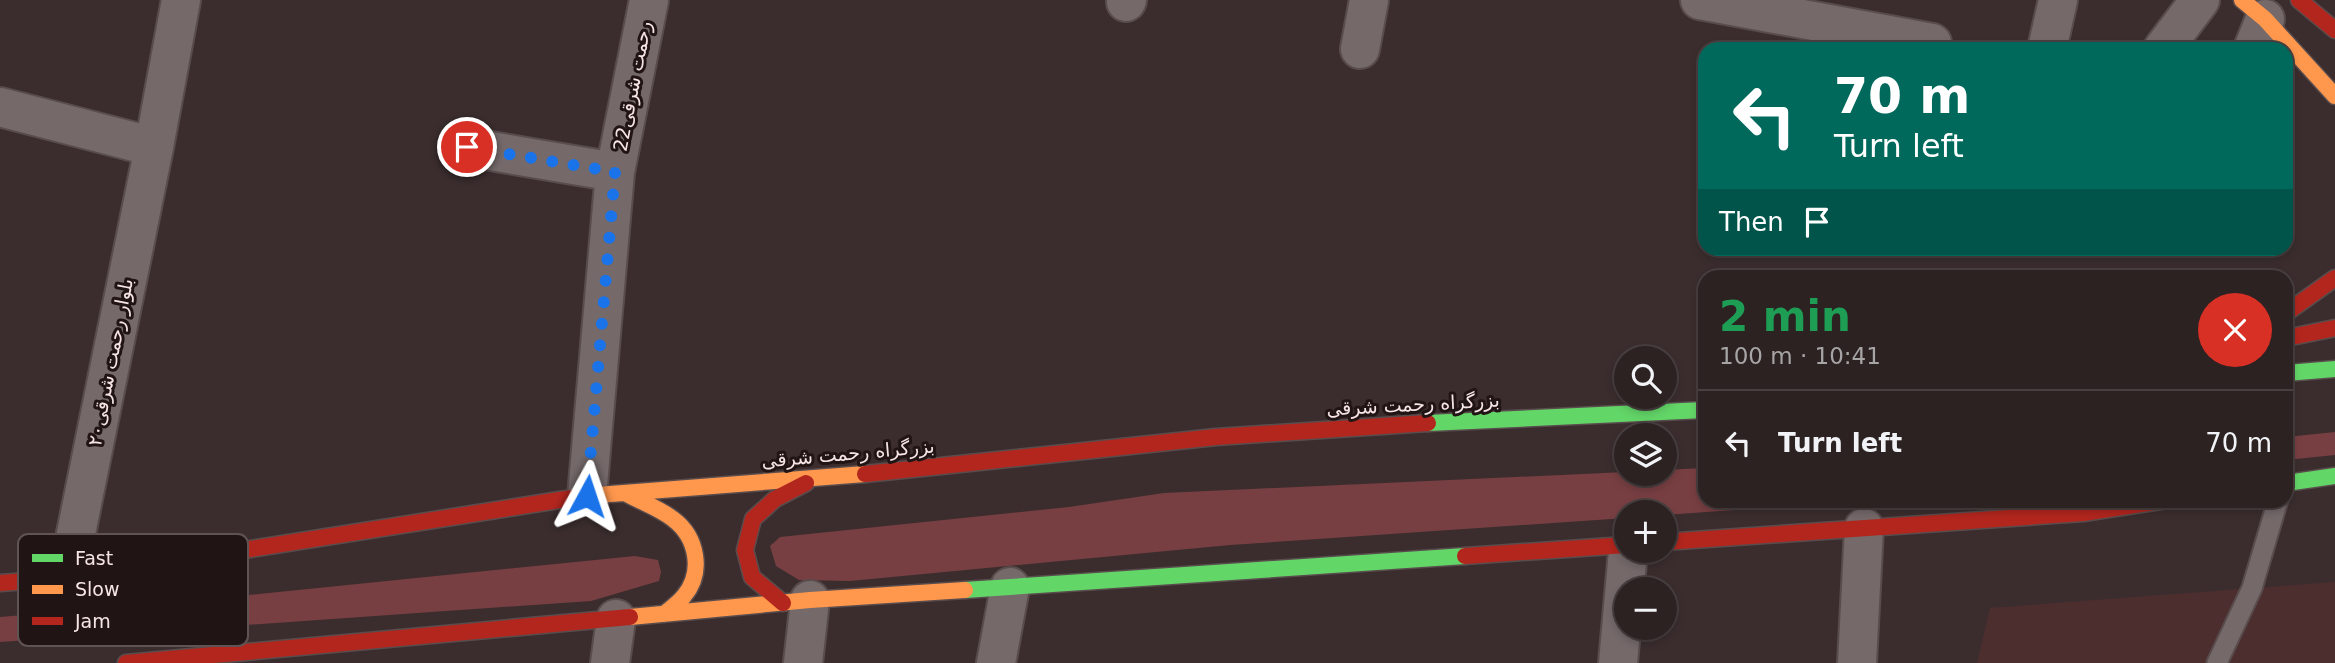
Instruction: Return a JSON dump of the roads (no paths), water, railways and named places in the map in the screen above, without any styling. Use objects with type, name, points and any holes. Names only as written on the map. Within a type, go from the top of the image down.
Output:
[{"type":"main road","points":[[2299,0],[2335,30]]},
{"type":"main road","points":[[2253,23],[2274,42]]},
{"type":"main road","points":[[2293,59],[2335,96]]},
{"type":"main road","points":[[2293,308],[2335,278]]},
{"type":"main road","points":[[2293,337],[2335,328]]},
{"type":"main road","points":[[2293,372],[2335,369]]},
{"type":"main road","name":"بزرگراه رحمت شرقی","points":[[248,549],[587,496],[815,479],[1216,437],[1698,410]]},
{"type":"main road","points":[[2293,482],[2335,476]]},
{"type":"main road","points":[[796,602],[752,577],[745,550],[753,519],[775,499],[815,479]]},
{"type":"main road","points":[[625,493],[674,520],[695,545],[697,572],[687,594],[664,614]]},
{"type":"main road","points":[[1677,541],[2083,513],[2115,508]]},
{"type":"main road","points":[[126,663],[388,651],[616,619],[796,602],[1614,546]]},
{"type":"main road","name":"بزرگراه رحمت شرقی","points":[[0,583],[18,582]]},
{"type":"street","name":"بلوار رحمت شرقی۲۰","points":[[76,534],[181,0]]},
{"type":"street","points":[[1360,49],[1369,0]]},
{"type":"street","points":[[1700,0],[1801,9],[1928,42]]},
{"type":"street","points":[[2049,42],[2058,0]]},
{"type":"street","points":[[2168,42],[2200,0]]},
{"type":"street","name":"22رحمت شرقی","points":[[587,496],[615,172],[646,1]]},
{"type":"street","points":[[0,107],[154,147]]},
{"type":"street","points":[[467,147],[615,172]]},
{"type":"street","points":[[1857,663],[1864,528]]},
{"type":"street","points":[[1618,663],[1627,563]]},
{"type":"street","points":[[996,663],[1010,587]]},
{"type":"street","points":[[796,602],[803,663]]},
{"type":"street","points":[[611,663],[616,619]]},
{"type":"lane","points":[[2217,663],[2252,589],[2276,508]]}]
